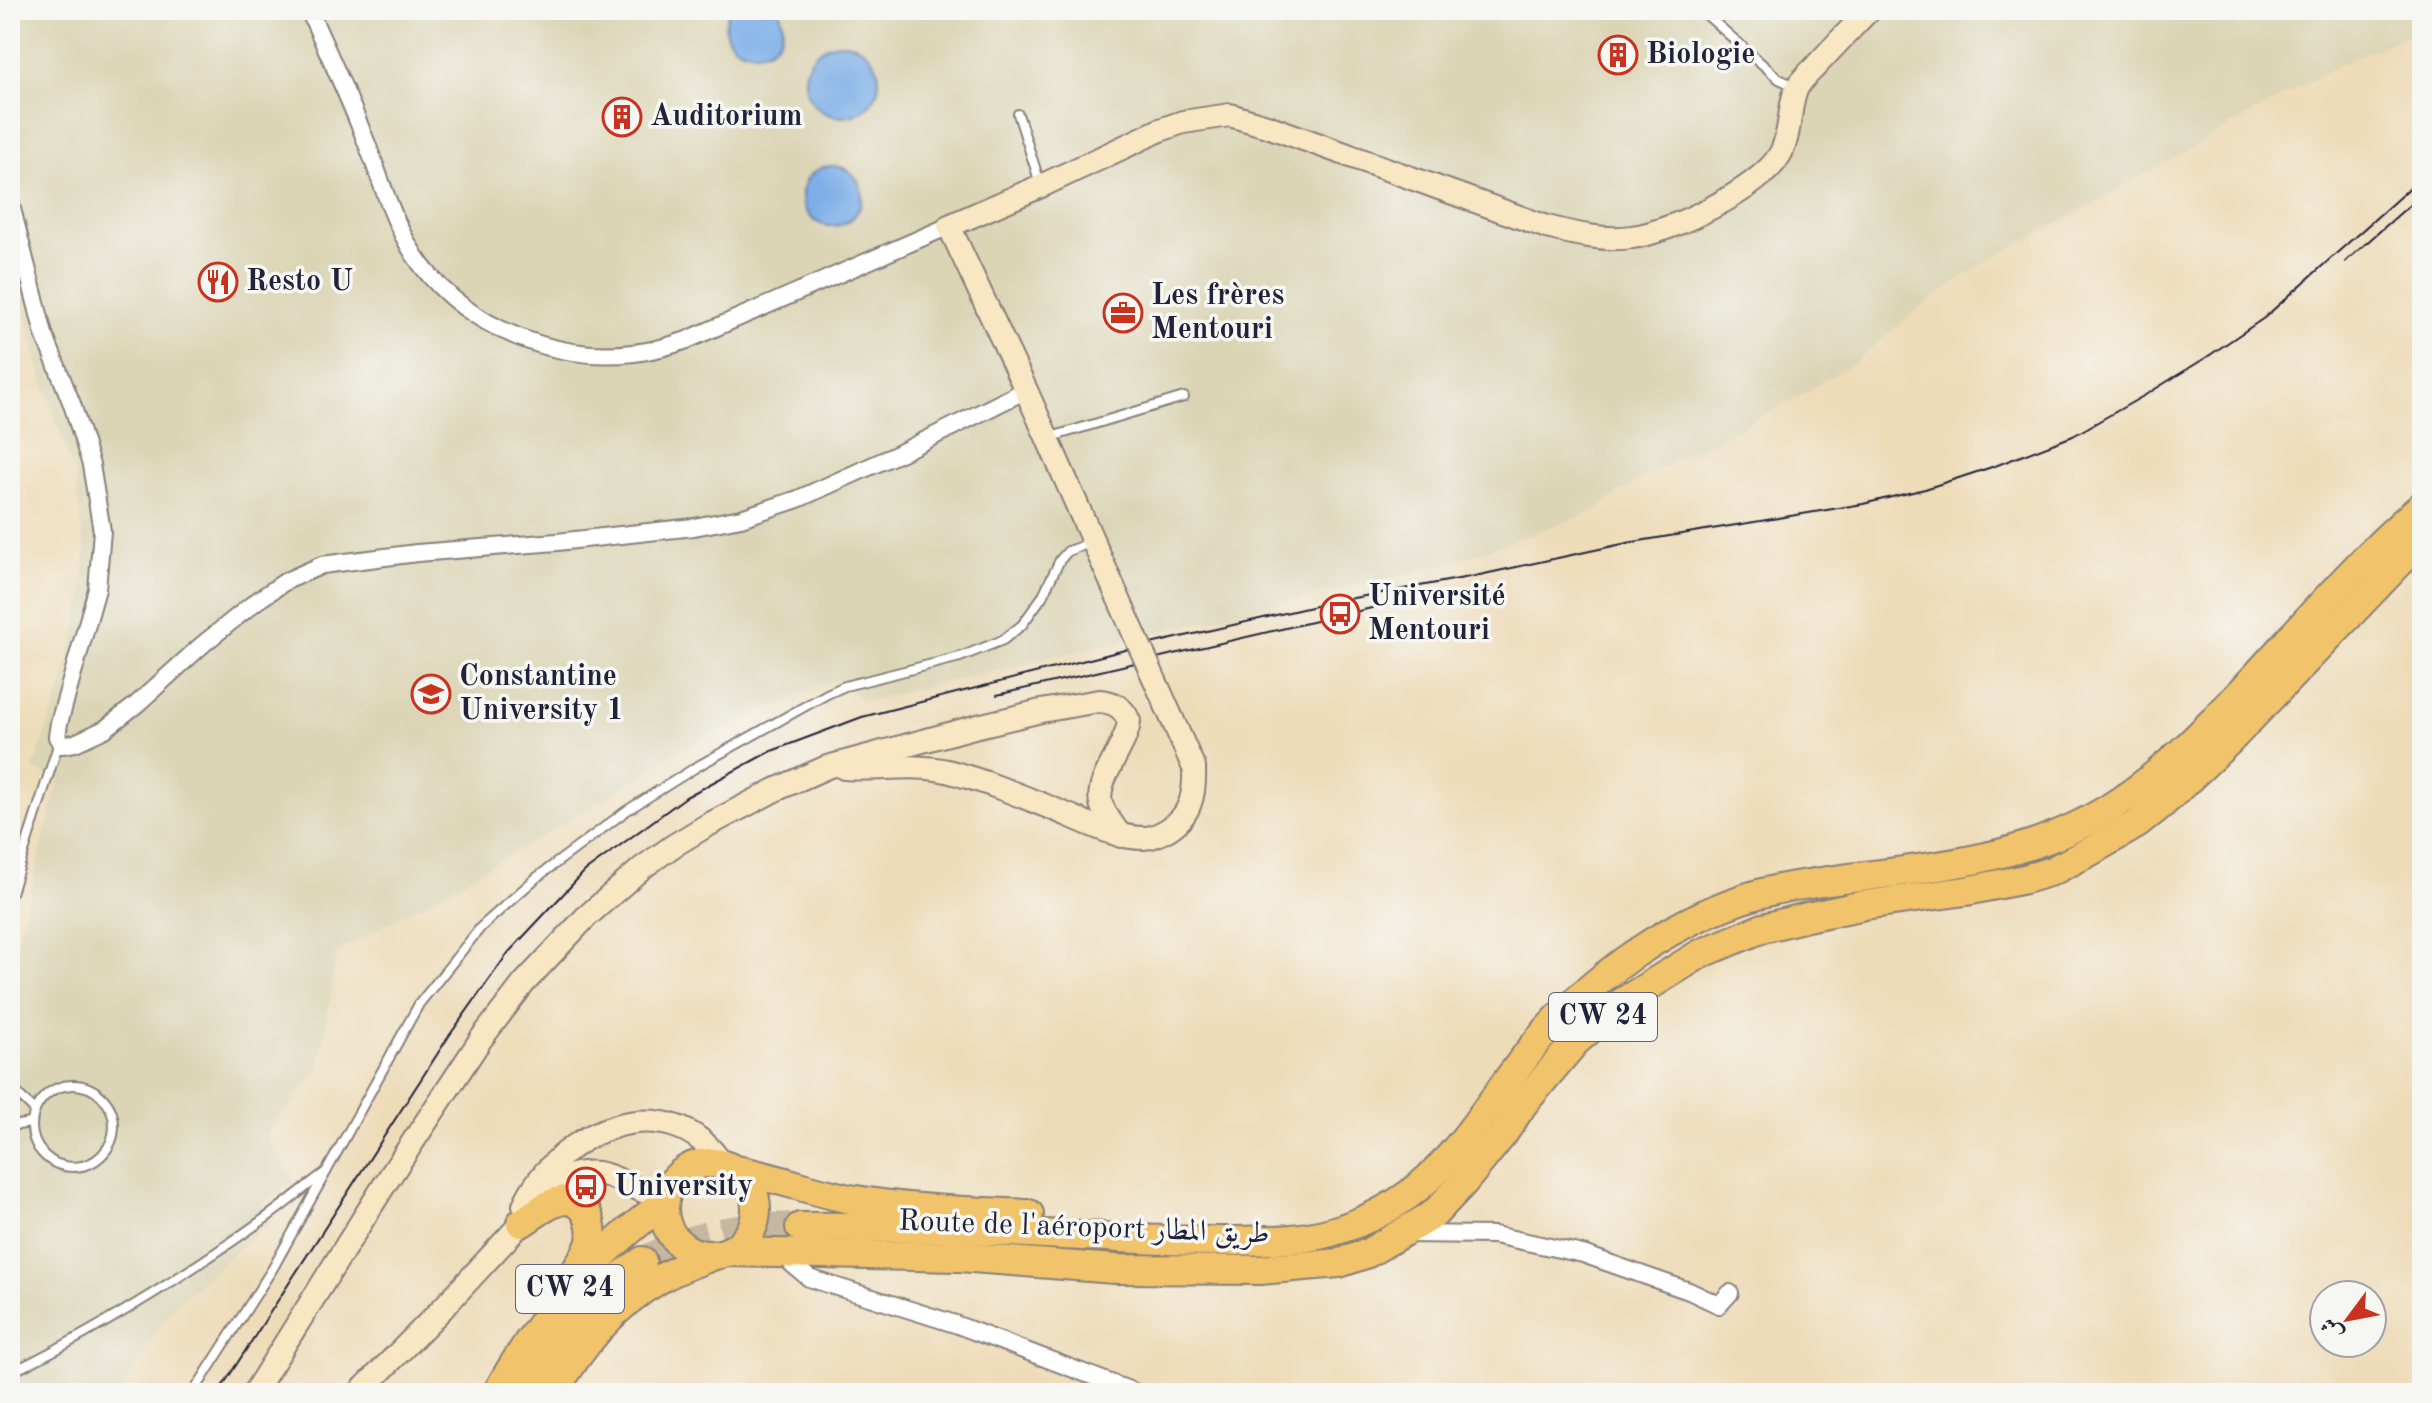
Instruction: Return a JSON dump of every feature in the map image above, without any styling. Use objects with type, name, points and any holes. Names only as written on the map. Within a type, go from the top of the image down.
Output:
[{"type":"highway","name":"Route de l'aéroport طريق المطار","points":[[800,1227],[1028,1233],[1180,1242],[1284,1240],[1314,1236],[1383,1212],[1430,1178],[1457,1150],[1561,1014],[1594,983],[1683,924],[1721,906],[1775,890],[1937,866],[2045,841],[2081,825],[2127,796],[2163,769],[2208,727],[2377,546],[2422,506]]},
{"type":"highway","name":"Route de l'aéroport طريق المطار","points":[[553,1393],[604,1323],[632,1297],[662,1277],[720,1254],[959,1257],[1115,1269],[1260,1270],[1339,1263],[1368,1253],[1434,1214],[1464,1182],[1576,1041],[1618,1005],[1700,954],[1763,928],[1807,917],[1865,905],[1966,891],[2052,871],[2137,824],[2172,796],[2239,731],[2422,539]]},
{"type":"highway","points":[[708,1162],[729,1167],[746,1180],[753,1192],[757,1207],[755,1221],[740,1245],[720,1254],[696,1253],[682,1246],[671,1234],[665,1219],[665,1199],[672,1181],[682,1171],[708,1162]]},
{"type":"highway","name":"CW 24","points":[[729,1167],[857,1200],[916,1208],[1203,1223],[1244,1229],[1284,1240]]},
{"type":"highway","points":[[521,1223],[551,1204],[573,1201],[577,1191]]},
{"type":"highway","points":[[547,1315],[591,1243],[592,1229],[577,1191]]},
{"type":"highway","name":"CW 24","points":[[497,1393],[547,1315],[621,1238],[665,1199]]},
{"type":"highway","name":"CW 24","points":[[522,1393],[549,1349],[577,1317],[642,1261]]},
{"type":"street","points":[[309,10],[397,221],[423,267],[471,311],[516,337],[583,352],[615,354],[664,347],[687,340],[1041,186],[1160,130],[1183,122],[1230,115],[1547,227],[1593,237],[1635,237],[1680,223],[1767,171],[1779,157],[1785,143],[1797,87],[1869,10]]},
{"type":"street","points":[[10,201],[44,334],[72,404],[91,465],[102,531],[97,589],[59,723],[57,737],[62,745],[105,729],[254,603],[286,581],[322,565],[694,527],[741,518],[798,499],[900,453],[1026,390]]},
{"type":"street","points":[[827,767],[863,770],[929,768],[946,771],[1121,836],[1146,838],[1175,825],[1190,807],[1195,787],[1194,768],[1026,390],[949,226]]},
{"type":"street","points":[[254,1393],[481,1039],[545,960],[610,895],[673,846],[775,790],[827,767],[1041,711],[1089,702],[1108,702],[1120,707],[1129,721],[1127,734],[1100,794],[1101,806],[1121,836]]},
{"type":"street","points":[[359,1393],[521,1223],[526,1201],[533,1188],[555,1161],[585,1137],[603,1129],[639,1122],[660,1124],[679,1128],[705,1142],[729,1167]]},
{"type":"street","points":[[577,1191],[598,1173],[613,1176],[665,1199]]},
{"type":"street","points":[[1404,1234],[1494,1235],[1583,1254],[1689,1291],[1719,1305],[1730,1293]]},
{"type":"street","points":[[788,1254],[792,1264],[809,1278],[955,1324],[1137,1393]]},
{"type":"lane","points":[[1701,10],[1779,79],[1797,87]]},
{"type":"lane","points":[[1018,114],[1041,186]]},
{"type":"lane","points":[[1047,438],[1184,397]]},
{"type":"lane","points":[[193,1393],[273,1268],[419,1004],[481,927],[524,887],[626,811],[698,766],[827,694],[845,686],[960,657],[1003,640],[1022,625],[1068,551],[1096,549]]},
{"type":"lane","points":[[10,896],[59,742]]},
{"type":"lane","points":[[78,1085],[91,1089],[110,1108],[114,1121],[108,1147],[87,1164],[74,1167],[61,1165],[49,1159],[34,1137],[32,1123],[35,1111],[42,1099],[52,1091],[78,1085]]},
{"type":"lane","points":[[10,1086],[35,1111]]},
{"type":"lane","points":[[10,1126],[32,1123]]},
{"type":"lane","points":[[566,1151],[577,1191]]},
{"type":"lane","points":[[10,1373],[88,1332],[186,1271],[269,1216],[328,1171]]},
{"type":"shaded area","name":"Constantine University 1","points":[[10,10],[2422,10],[2422,30],[2342,63],[1987,261],[1919,308],[1852,364],[1780,407],[1641,478],[1593,512],[1446,564],[863,702],[841,681],[824,684],[674,753],[562,825],[337,952],[319,1071],[265,1135],[294,1181],[262,1204],[272,1220],[171,1308],[121,1393],[10,1393],[10,971],[59,779],[33,770],[62,686],[75,635],[83,595],[85,553],[75,477],[39,368],[10,256]]},
{"type":"water","points":[[730,10],[779,10],[783,29],[778,42],[767,50],[753,52],[740,49],[730,41],[725,28]]},
{"type":"water","points":[[842,43],[856,46],[868,54],[876,66],[879,80],[876,94],[868,106],[856,114],[842,117],[828,114],[816,106],[808,94],[805,80],[808,66],[816,54],[828,46]]},
{"type":"water","points":[[832,166],[853,175],[862,196],[853,217],[832,226],[811,217],[802,196],[811,175]]},
{"type":"tunnel","points":[[642,1261],[682,1243],[719,1232],[757,1227],[800,1227]]},
{"type":"tram line","points":[[218,1393],[449,1036],[508,953],[585,871],[686,797],[769,752],[862,717],[1133,648],[1337,601],[1475,576],[1627,543],[1863,504],[1925,489],[1995,466],[2073,436],[2207,357],[2264,318],[2422,177]]},
{"type":"tram line","points":[[2345,262],[2422,194]]},
{"type":"tram line","points":[[997,695],[1406,600]]},
{"type":"place","name":"Biologie","points":[[1618,55]]},
{"type":"place","name":"Auditorium","points":[[622,117]]},
{"type":"place","name":"Resto U","points":[[218,282]]},
{"type":"place","name":"Les frères Mentouri","points":[[1123,313]]},
{"type":"place","name":"Université Mentouri","points":[[1340,614]]},
{"type":"place","name":"Constantine University 1","points":[[431,694]]},
{"type":"place","name":"University","points":[[586,1187]]}]
